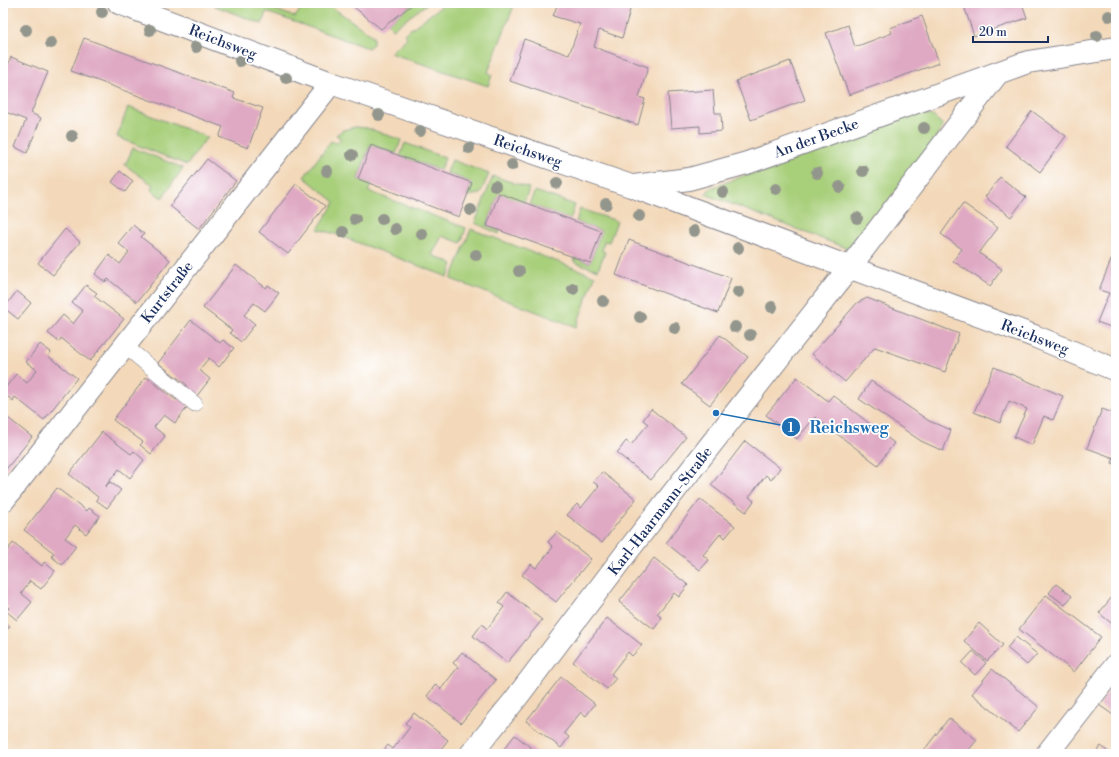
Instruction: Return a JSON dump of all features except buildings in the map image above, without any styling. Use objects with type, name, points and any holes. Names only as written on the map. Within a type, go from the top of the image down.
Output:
[{"type":"street","name":"Reichsweg","points":[[119,3],[142,7],[331,83],[631,186],[1034,336],[1116,370]]},
{"type":"street","name":"An der Becke","points":[[631,186],[689,179],[747,163],[1028,62],[1116,48]]},
{"type":"street","points":[[849,268],[997,74]]},
{"type":"street","name":"Kurtstraße","points":[[3,501],[331,83]]},
{"type":"street","name":"Karl-Haarmann-Straße","points":[[471,754],[514,701],[635,542],[849,268]]},
{"type":"street","points":[[1046,754],[1116,665]]},
{"type":"lane","points":[[125,346],[195,404]]},
{"type":"green space","points":[[213,3],[262,3],[265,6],[295,17],[305,3],[326,3],[373,36],[373,44],[368,48],[266,12],[262,24],[215,6]]},
{"type":"green space","points":[[414,3],[428,3],[393,29],[388,23]]},
{"type":"green space","points":[[446,3],[515,3],[488,72],[492,75],[488,86],[390,53],[407,38],[404,34]]},
{"type":"green space","points":[[128,107],[207,137],[187,165],[117,137]]},
{"type":"green space","points":[[920,113],[933,116],[944,126],[857,243],[846,248],[705,194],[711,188],[899,118]]},
{"type":"green space","points":[[355,127],[367,128],[401,140],[396,154],[370,145],[358,179],[372,184],[368,191],[466,228],[461,243],[442,236],[432,255],[453,264],[448,277],[318,229],[335,202],[304,177],[331,141],[336,143],[341,139],[336,135],[343,130]]},
{"type":"green space","points":[[405,143],[445,158],[440,170],[400,156]]},
{"type":"green space","points":[[133,148],[183,168],[162,198],[151,190],[153,185],[125,165]]},
{"type":"green space","points":[[452,160],[489,174],[480,194],[467,196],[472,183],[447,173]]},
{"type":"green space","points":[[493,176],[529,188],[524,203],[499,194],[487,225],[500,231],[499,234],[475,223]]},
{"type":"green space","points":[[535,191],[575,205],[570,220],[529,204]]},
{"type":"green space","points":[[580,209],[617,221],[609,242],[604,241],[602,251],[605,252],[598,270],[574,262],[575,258],[590,263],[601,231],[576,222]]},
{"type":"green space","points":[[471,229],[595,276],[576,327],[451,279]]},
{"type":"place","name":"Reichsweg","points":[[716,413]]}]
